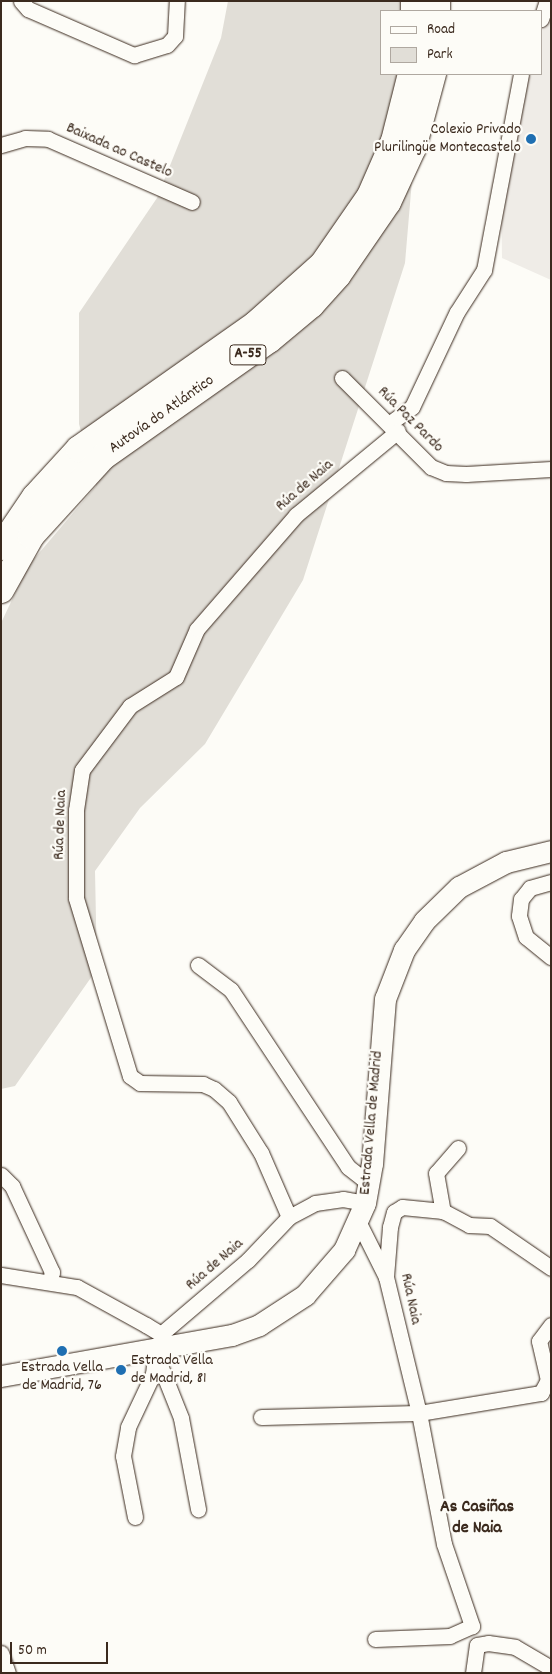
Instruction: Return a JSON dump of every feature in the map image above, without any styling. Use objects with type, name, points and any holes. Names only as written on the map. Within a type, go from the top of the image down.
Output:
[{"type":"highway","name":"Autovía do Atlántico","points":[[1,547],[35,497],[79,449],[256,324],[323,264],[370,196],[394,141],[411,75]]},
{"type":"highway","name":"Autovía do Atlántico","points":[[1,590],[31,536],[103,457],[269,340],[311,305],[338,275],[388,202],[413,148],[433,75]]},
{"type":"highway","name":"A-55","points":[[1,534],[35,497]]},
{"type":"main road","name":"Estrada Vella de Madrid","points":[[1,1376],[232,1335],[284,1312],[324,1276],[359,1223],[368,1193],[380,1032],[385,998],[404,950],[424,921],[459,887],[506,862],[551,851]]},
{"type":"street","points":[[21,1],[28,9],[134,55],[167,45],[175,36],[177,1]]},
{"type":"street","points":[[542,16],[547,1]]},
{"type":"street","name":"Rúa de Naia","points":[[289,1217],[261,1152],[229,1102],[214,1089],[203,1084],[140,1083],[130,1076],[76,898],[76,810],[82,770],[130,706],[176,677],[197,629],[296,515],[394,427],[412,406],[457,312],[484,270],[521,75]]},
{"type":"street","name":"Baixada ao Castelo","points":[[1,145],[24,138],[48,140],[192,202]]},
{"type":"street","name":"Rúa Paz Pardo","points":[[342,378],[394,427],[432,467],[446,473],[551,469]]},
{"type":"street","points":[[551,882],[530,888],[521,899],[519,916],[526,937],[551,957]]},
{"type":"street","points":[[198,965],[231,990],[348,1168],[368,1193]]},
{"type":"street","points":[[443,1211],[436,1173],[458,1148]]},
{"type":"street","points":[[1,1175],[12,1186],[48,1263],[50,1281]]},
{"type":"street","name":"Rúa de Naia","points":[[158,1348],[289,1217],[315,1204],[343,1200],[368,1193]]},
{"type":"street","name":"Rúa Naia","points":[[473,1673],[477,1645],[444,1544],[419,1413],[386,1276],[394,1212],[402,1207],[422,1206],[443,1211],[469,1225],[490,1226],[551,1268]]},
{"type":"street","points":[[359,1223],[386,1276]]},
{"type":"street","points":[[1,1275],[50,1281],[78,1287],[158,1348],[181,1418],[198,1509]]},
{"type":"street","points":[[261,1417],[419,1413],[541,1393],[548,1380],[539,1341],[551,1325]]},
{"type":"street","points":[[135,1517],[123,1456],[128,1427],[153,1374],[158,1348]]},
{"type":"street","points":[[375,1639],[450,1636],[472,1626]]},
{"type":"street","points":[[477,1645],[515,1648],[551,1668]]},
{"type":"street","points":[[1,1652],[8,1673]]},
{"type":"shaded area","name":"Colexio Privado Plurilingüe Montecastelo","points":[[551,2],[551,280],[502,258],[501,189],[525,75],[542,75],[542,25]]},
{"type":"green space","points":[[228,1],[428,1],[427,10],[380,10],[380,75],[421,75],[405,263],[303,580],[205,744],[140,808],[95,871],[97,969],[15,1086],[1,1089],[1,623],[28,566],[96,486],[79,424],[79,313],[157,198],[221,38]]},
{"type":"place","name":"Colexio Privado Plurilingüe Montecastelo","points":[[531,139]]},
{"type":"place","name":"Estrada Vella de Madrid, 76","points":[[62,1351]]},
{"type":"place","name":"Estrada Vella de Madrid, 81","points":[[121,1370]]},
{"type":"district","name":"As Casiñas de Naia","points":[[477,1519]]}]
